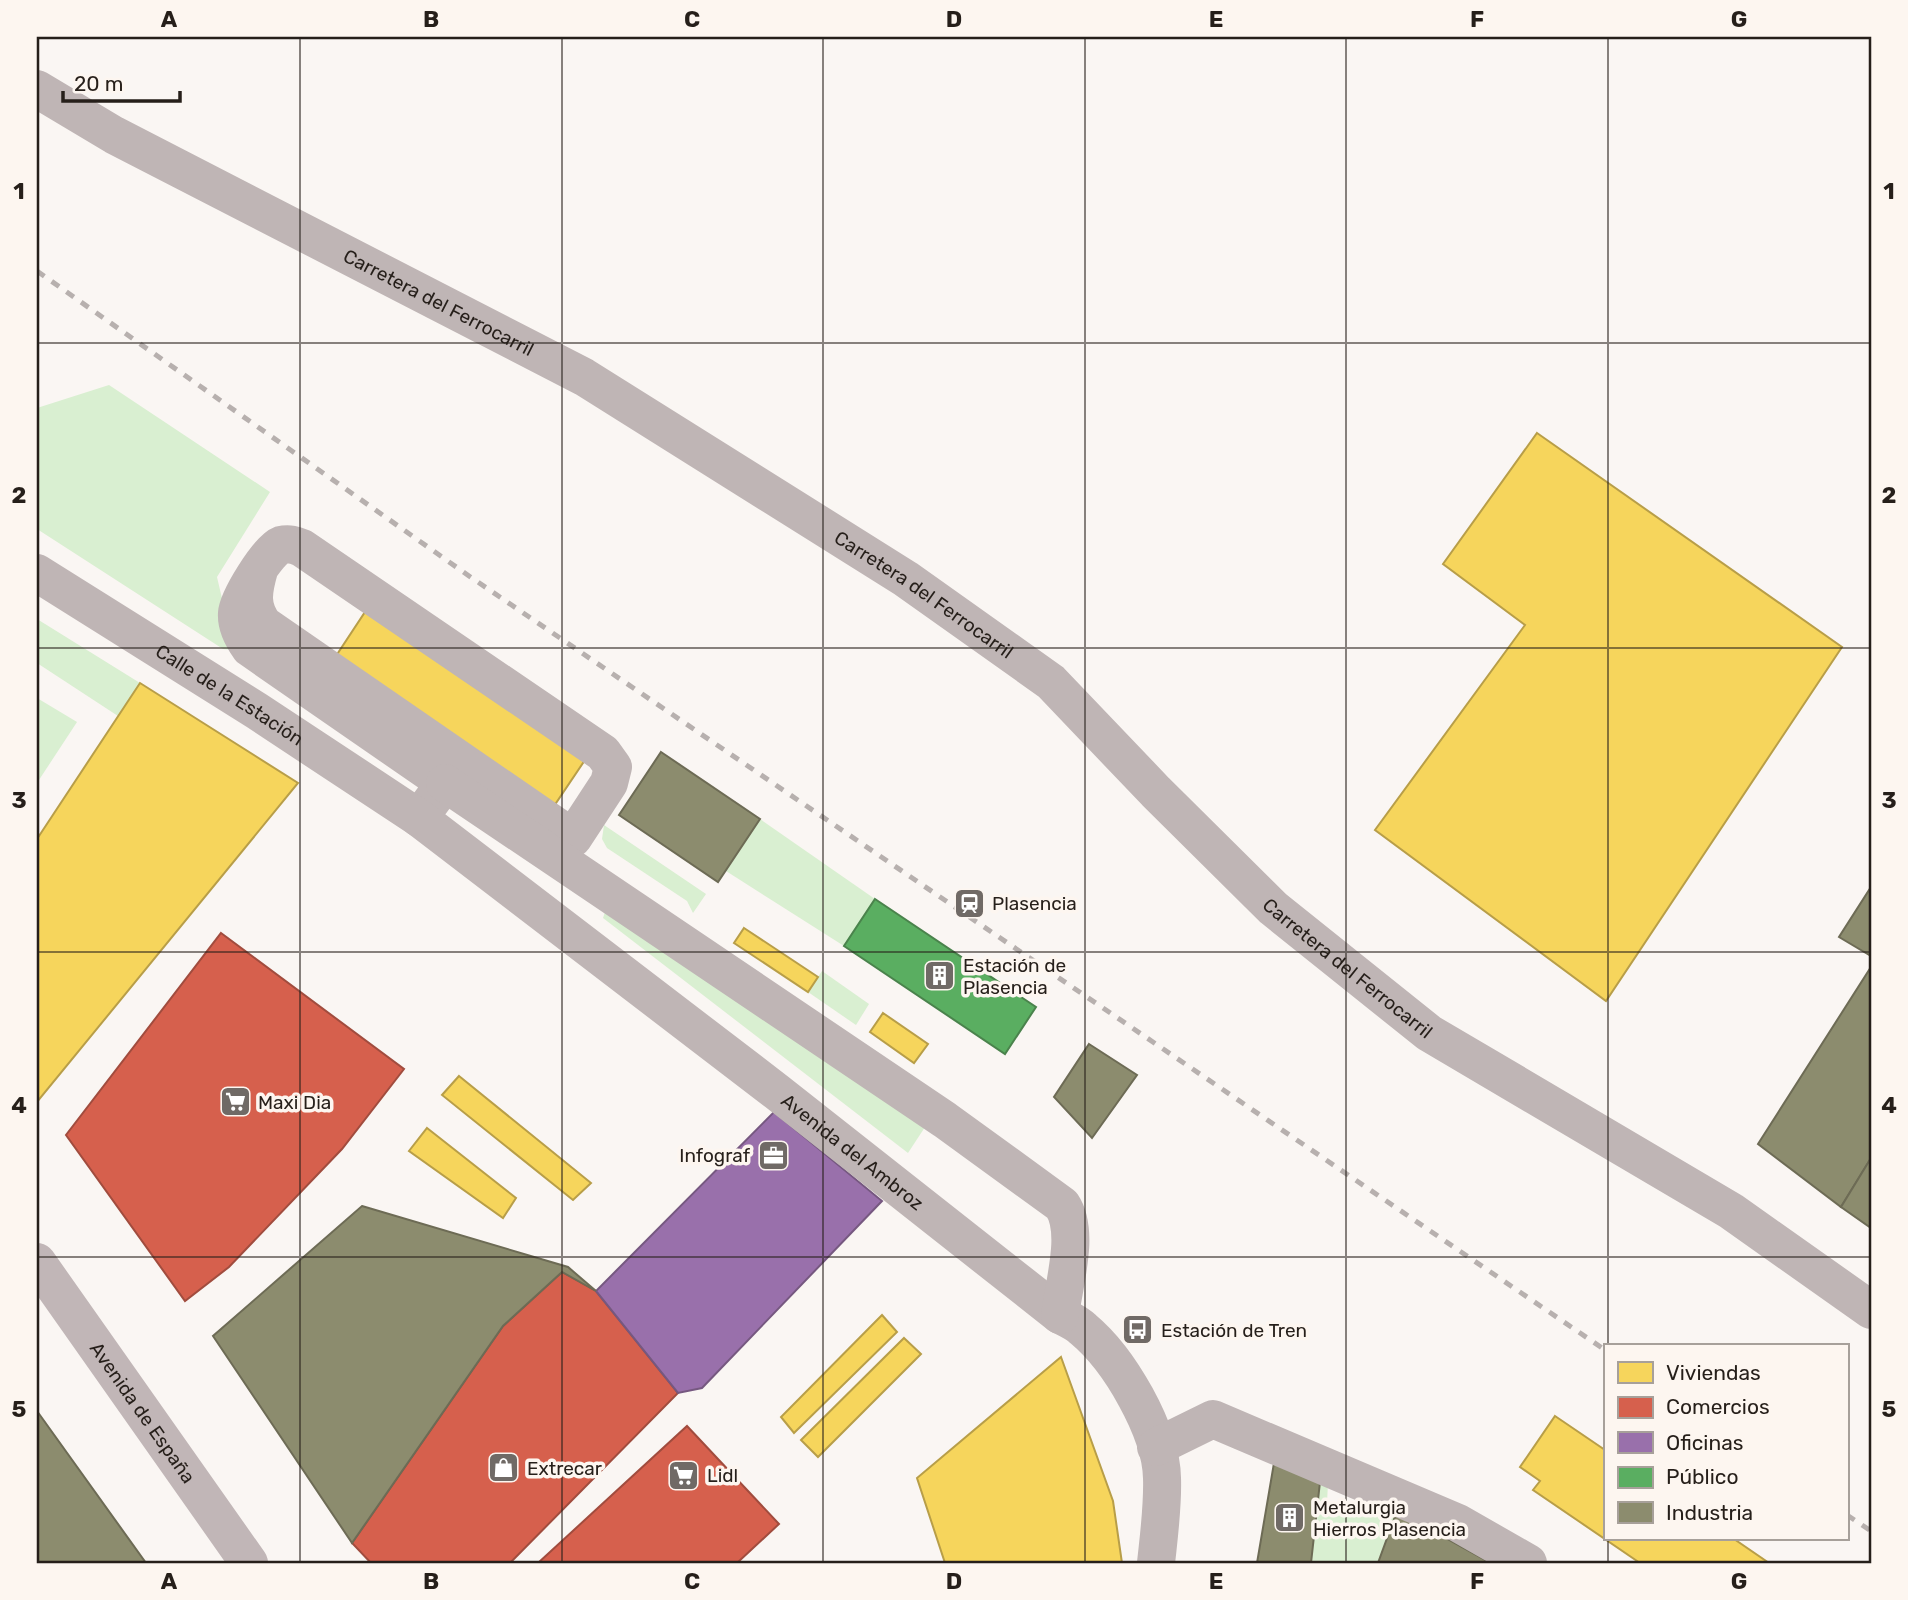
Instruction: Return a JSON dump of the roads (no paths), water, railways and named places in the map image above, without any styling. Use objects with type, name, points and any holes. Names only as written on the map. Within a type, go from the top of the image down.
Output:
[{"type":"main road","name":"Avenida de España","points":[[37,1262],[249,1563]]},
{"type":"street","name":"Carretera del Ferrocarril","points":[[37,89],[126,141],[584,377],[906,579],[1051,682],[1156,792],[1273,908],[1429,1034],[1731,1211],[1871,1310]]},
{"type":"street","points":[[573,838],[612,775],[613,767],[603,753],[302,548],[292,544],[278,546],[271,552],[241,598],[237,610],[237,624],[250,648],[952,1125],[1062,1205],[1068,1213],[1071,1235],[1060,1315]]},
{"type":"street","points":[[259,570],[254,585],[254,608],[264,625],[652,891],[691,948]]},
{"type":"street","name":"Calle de la Estación","points":[[37,573],[257,711],[419,818]]},
{"type":"street","points":[[419,818],[445,783]]},
{"type":"street","name":"Avenida del Ambroz","points":[[419,818],[777,1092],[1060,1315],[1083,1328],[1109,1357],[1129,1387],[1146,1418],[1156,1447],[1162,1476],[1156,1563]]},
{"type":"street","points":[[1156,1447],[1213,1419],[1458,1523],[1528,1563]]},
{"type":"railway","points":[[37,271],[469,576],[1604,1349]]},
{"type":"railway","points":[[1848,1516],[1871,1531]]},
{"type":"place","name":"Plasencia","points":[[969,903]]},
{"type":"place","name":"Estación de Plasencia","points":[[940,976]]},
{"type":"place","name":"Maxi Dia","points":[[235,1102]]},
{"type":"place","name":"Infograf","points":[[773,1155]]},
{"type":"place","name":"Estación de Tren","points":[[1138,1330]]},
{"type":"place","name":"Extrecar","points":[[504,1468]]},
{"type":"place","name":"Lidl","points":[[684,1475]]},
{"type":"place","name":"Metalurgia Hierros Plasencia","points":[[1290,1518]]}]
